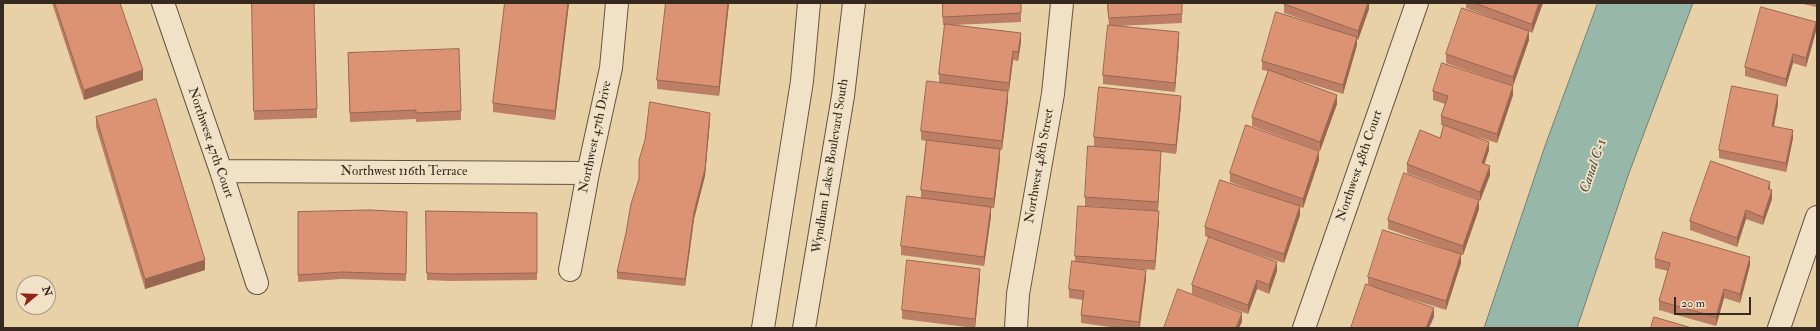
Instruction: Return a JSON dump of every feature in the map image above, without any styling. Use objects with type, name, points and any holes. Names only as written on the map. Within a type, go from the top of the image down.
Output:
[{"type":"street","name":"Northwest 47th Court","points":[[163,3],[221,171],[257,283]]},
{"type":"street","name":"Northwest 47th Drive","points":[[570,270],[588,173],[611,68],[617,3]]},
{"type":"street","points":[[763,328],[802,81],[808,3]]},
{"type":"street","name":"Wyndham Lakes Boulevard South","points":[[804,328],[843,96],[854,3]]},
{"type":"street","name":"Northwest 48th Street","points":[[1016,328],[1018,294],[1053,94],[1062,3]]},
{"type":"street","name":"Northwest 48th Court","points":[[1304,328],[1417,3]]},
{"type":"street","name":"Northwest 116th Terrace","points":[[221,171],[588,173]]},
{"type":"street","points":[[1779,328],[1817,217]]},
{"type":"water","name":"Canal C-1","points":[[1598,3],[1693,3],[1629,173],[1577,328],[1484,328],[1545,146]]},
{"type":"building","points":[[55,3],[120,3],[143,70],[84,90]]},
{"type":"building","points":[[252,3],[314,3],[317,109],[254,111]]},
{"type":"building","points":[[505,3],[568,3],[555,111],[493,103]]},
{"type":"building","points":[[666,3],[728,3],[719,87],[657,80]]},
{"type":"building","points":[[943,3],[1021,3],[1021,13],[943,17]]},
{"type":"building","points":[[1108,3],[1182,3],[1182,14],[1109,18]]},
{"type":"building","points":[[1368,3],[1358,31],[1284,4]]},
{"type":"building","points":[[1475,3],[1539,3],[1532,24]]},
{"type":"building","points":[[1761,7],[1816,22],[1806,58],[1793,54],[1786,79],[1745,67]]},
{"type":"building","points":[[1462,8],[1529,31],[1513,77],[1446,54]]},
{"type":"building","points":[[1276,12],[1357,37],[1343,85],[1262,61]]},
{"type":"building","points":[[945,24],[1021,33],[1018,52],[1013,51],[1009,83],[939,74]]},
{"type":"building","points":[[1108,25],[1179,32],[1175,83],[1103,75]]},
{"type":"building","points":[[459,49],[461,111],[416,113],[416,110],[350,113],[348,53]]},
{"type":"building","points":[[1442,63],[1513,86],[1497,134],[1441,116],[1448,96],[1433,91]]},
{"type":"building","points":[[1269,70],[1337,95],[1320,142],[1252,117]]},
{"type":"building","points":[[927,81],[1008,91],[1002,141],[921,131]]},
{"type":"building","points":[[1732,86],[1778,95],[1772,126],[1793,130],[1786,163],[1719,150]]},
{"type":"building","points":[[1099,87],[1181,96],[1176,145],[1094,137]]},
{"type":"building","points":[[156,99],[205,260],[145,279],[96,117]]},
{"type":"building","points":[[650,102],[710,113],[705,169],[694,212],[685,279],[617,272],[631,204],[639,179],[639,160],[645,140]]},
{"type":"building","points":[[1246,125],[1319,151],[1303,199],[1230,173]]},
{"type":"building","points":[[1444,125],[1489,142],[1482,163],[1490,166],[1480,192],[1407,164],[1420,130],[1440,138]]},
{"type":"building","points":[[927,140],[1000,149],[994,199],[921,190]]},
{"type":"building","points":[[1088,146],[1161,151],[1158,202],[1085,197]]},
{"type":"building","points":[[1711,161],[1770,182],[1768,189],[1772,190],[1763,217],[1746,210],[1737,238],[1690,221]]},
{"type":"building","points":[[1404,173],[1479,200],[1463,246],[1388,220]]},
{"type":"building","points":[[1220,180],[1300,206],[1284,254],[1205,227]]},
{"type":"building","points":[[907,196],[991,207],[984,257],[901,246]]},
{"type":"building","points":[[1078,206],[1159,211],[1155,261],[1075,256]]},
{"type":"building","points":[[370,210],[407,212],[406,274],[342,272],[298,275],[298,212]]},
{"type":"building","points":[[426,211],[537,213],[537,273],[427,273]]},
{"type":"building","points":[[1383,230],[1461,254],[1446,301],[1368,277]]},
{"type":"building","points":[[1663,232],[1750,257],[1740,294],[1724,289],[1716,317],[1659,301],[1670,263],[1655,259]]},
{"type":"building","points":[[1209,237],[1277,262],[1269,285],[1257,280],[1248,305],[1192,285]]},
{"type":"building","points":[[907,260],[980,269],[975,319],[902,310]]},
{"type":"building","points":[[1072,261],[1146,270],[1139,322],[1081,315],[1084,291],[1069,289]]},
{"type":"building","points":[[1366,284],[1434,308],[1426,328],[1351,328]]},
{"type":"building","points":[[1178,289],[1242,313],[1236,328],[1164,328]]},
{"type":"building","points":[[1654,317],[1692,328],[1651,328]]}]
